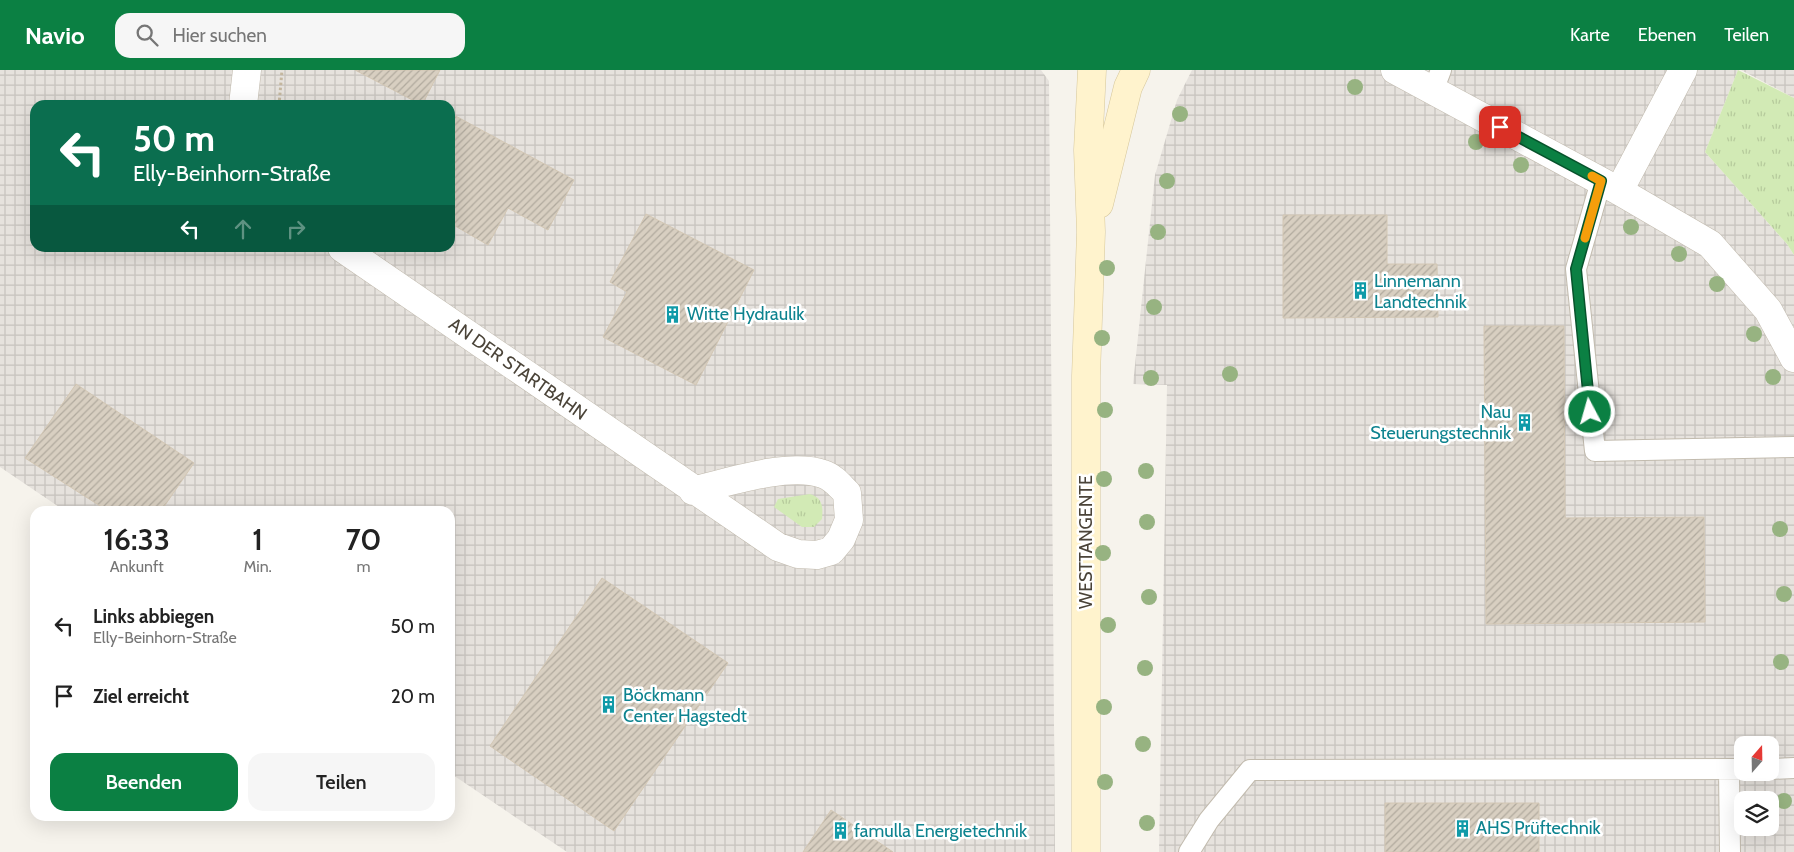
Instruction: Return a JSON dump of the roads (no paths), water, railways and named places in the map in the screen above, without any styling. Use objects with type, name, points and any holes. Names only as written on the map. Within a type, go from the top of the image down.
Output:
[{"type":"street","points":[[244,100],[247,70]]},
{"type":"street","name":"WESTTANGENTE","points":[[1086,852],[1086,376],[1091,232],[1088,150],[1092,70]]},
{"type":"street","name":"WESTTANGENTE","points":[[1091,232],[1128,87],[1136,70]]},
{"type":"street","points":[[1395,70],[1437,80],[1610,186],[1710,244],[1768,310],[1794,358]]},
{"type":"street","points":[[1610,186],[1683,70]]},
{"type":"street","name":"AN DER STARTBAHN","points":[[348,252],[694,491],[778,547],[798,554],[817,556],[831,551],[840,539],[849,520],[847,493],[825,474],[813,471],[782,472],[736,479],[694,491]]},
{"type":"lane","points":[[1610,186],[1576,269],[1595,451],[1794,448]]},
{"type":"lane","points":[[1779,769],[1794,768]]},
{"type":"lane","points":[[1189,852],[1208,820],[1250,770],[1734,769]]},
{"type":"lane","points":[[1730,852],[1735,781]]},
{"type":"place","name":"Linnemann Landtechnik","points":[[1360,291]]},
{"type":"place","name":"Witte Hydraulik","points":[[673,314]]},
{"type":"place","name":"Nau Steuerungstechnik","points":[[1525,422]]},
{"type":"place","name":"Böckmann Center Hagstedt","points":[[609,705]]},
{"type":"place","name":"AHS Prüftechnik","points":[[1462,828]]},
{"type":"place","name":"famulla Energietechnik","points":[[840,831]]}]
